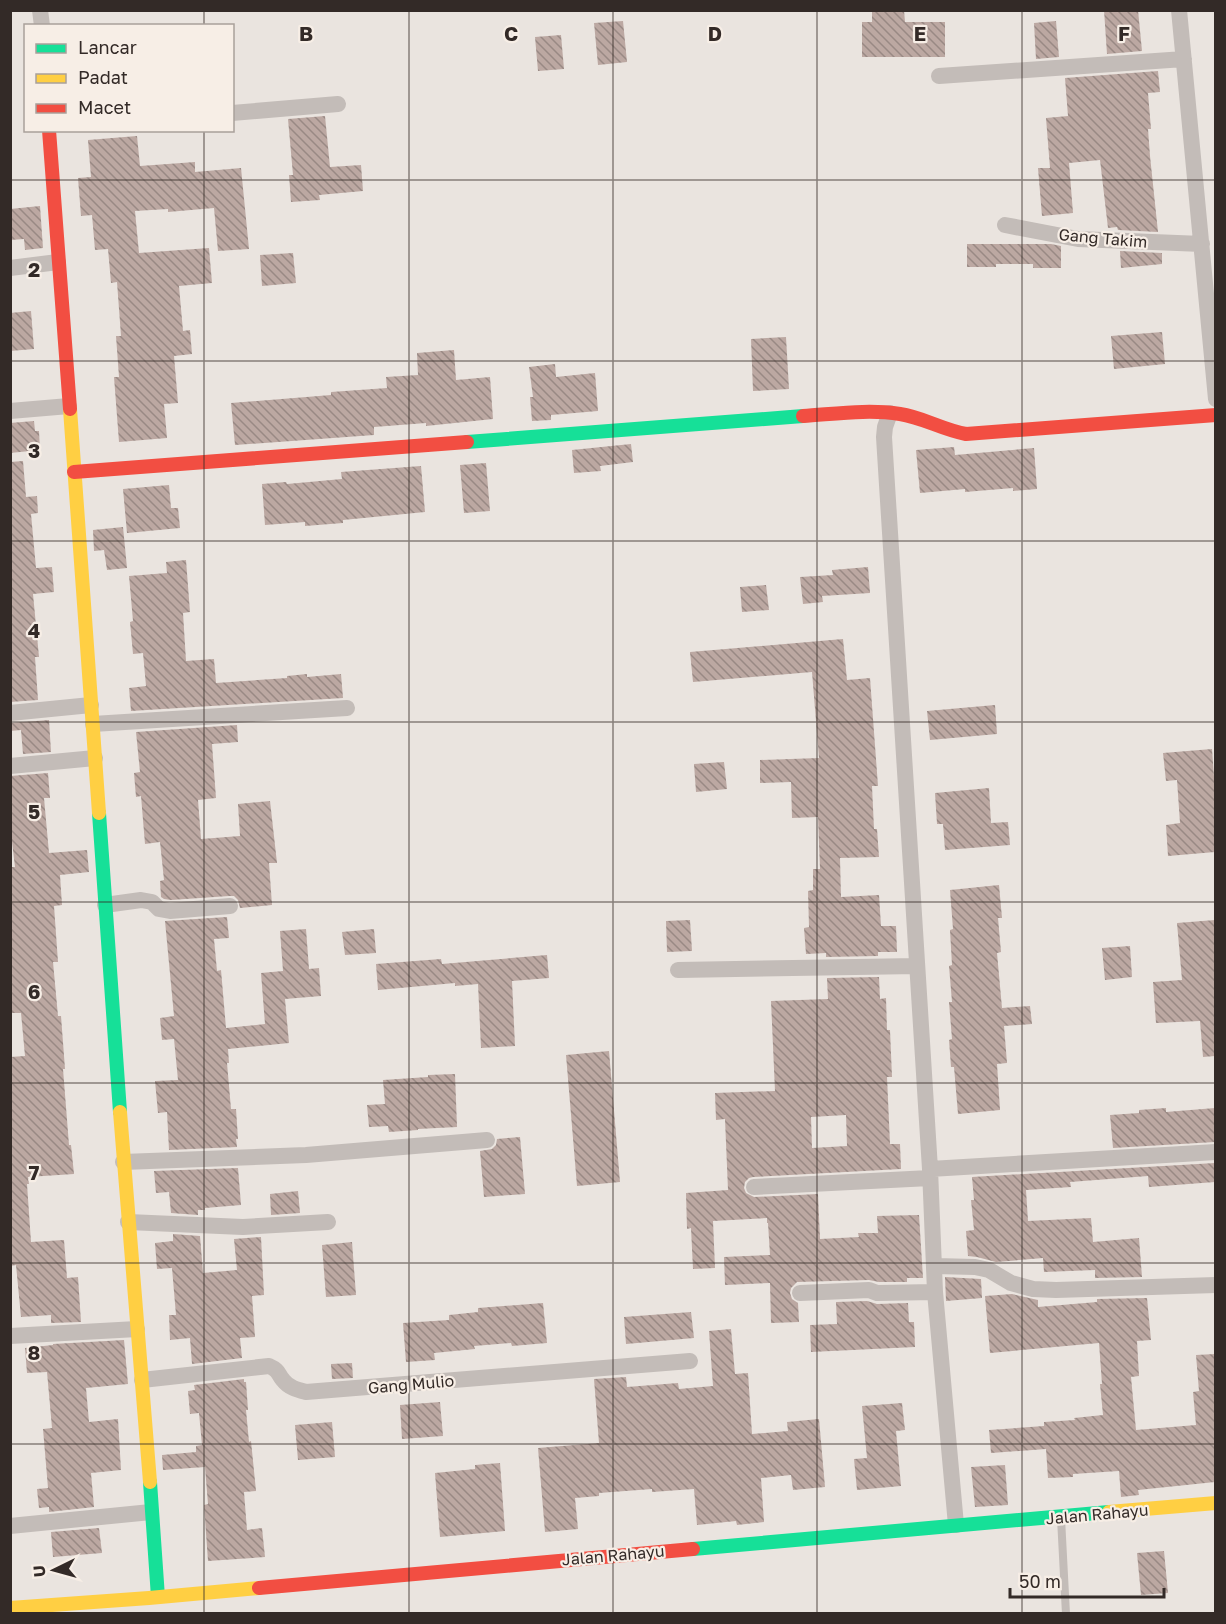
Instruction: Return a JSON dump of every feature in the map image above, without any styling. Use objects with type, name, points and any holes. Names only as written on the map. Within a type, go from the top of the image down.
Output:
[{"type":"street","points":[[1179,10],[1215,399]]},
{"type":"street","points":[[939,76],[1184,59]]},
{"type":"street","points":[[234,113],[338,104]]},
{"type":"street","points":[[49,132],[123,1162],[142,1380],[151,1512],[152,1600]]},
{"type":"street","name":"Gang Takim","points":[[1005,225],[1078,239],[1202,244]]},
{"type":"street","points":[[10,268],[58,262]]},
{"type":"street","points":[[10,411],[69,406]]},
{"type":"street","points":[[74,472],[871,411],[902,414],[952,432],[966,434],[1215,415]]},
{"type":"street","points":[[890,413],[884,437],[930,1174],[935,1292],[956,1525]]},
{"type":"street","points":[[10,713],[91,705]]},
{"type":"street","points":[[93,724],[346,708]]},
{"type":"street","points":[[10,766],[95,758]]},
{"type":"street","points":[[105,905],[141,900],[152,902],[159,909],[170,911],[230,906]]},
{"type":"street","points":[[678,970],[917,966]]},
{"type":"street","points":[[123,1162],[306,1155],[487,1140]]},
{"type":"street","points":[[754,1187],[1215,1152]]},
{"type":"street","points":[[128,1222],[232,1227],[328,1222]]},
{"type":"street","points":[[935,1266],[975,1267],[989,1270],[1011,1283],[1056,1290],[1215,1285]]},
{"type":"street","points":[[800,1293],[869,1290],[877,1293],[935,1292]]},
{"type":"street","points":[[10,1336],[137,1329]]},
{"type":"street","name":"Gang Mulio","points":[[142,1380],[269,1366],[278,1370],[284,1381],[291,1387],[306,1392],[690,1361]]},
{"type":"street","name":"Jalan Rahayu","points":[[10,1608],[152,1600],[1215,1503]]},
{"type":"street","points":[[10,1526],[151,1512]]},
{"type":"lane","points":[[1061,1518],[1066,1614]]},
{"type":"building","points":[[872,10],[904,10],[905,22],[945,22],[945,57],[862,57],[862,22],[872,22]]},
{"type":"building","points":[[1104,10],[1138,10],[1142,51],[1107,54]]},
{"type":"building","points":[[623,21],[627,62],[598,65],[594,23]]},
{"type":"building","points":[[1056,21],[1059,57],[1036,59],[1034,23]]},
{"type":"building","points":[[561,35],[564,69],[538,71],[535,37]]},
{"type":"building","points":[[1158,71],[1160,92],[1148,93],[1151,129],[1148,129],[1158,232],[1108,228],[1100,160],[1069,163],[1073,213],[1042,216],[1038,168],[1050,168],[1046,118],[1068,116],[1065,78]]},
{"type":"building","points":[[325,116],[330,167],[361,165],[363,191],[319,195],[320,200],[291,202],[289,175],[293,175],[288,119]]},
{"type":"building","points":[[137,136],[140,166],[195,162],[195,172],[241,168],[249,249],[218,251],[214,208],[168,212],[168,209],[135,211],[139,253],[209,248],[212,283],[179,286],[183,331],[190,330],[192,354],[174,356],[178,403],[164,404],[167,438],[119,442],[114,377],[119,377],[116,336],[121,336],[117,282],[111,283],[108,249],[95,250],[92,215],[81,216],[78,178],[91,177],[88,140]]},
{"type":"building","points":[[40,206],[43,248],[25,250],[24,239],[10,240],[10,209]]},
{"type":"building","points":[[967,244],[1061,246],[1061,268],[1033,268],[1033,264],[967,267]]},
{"type":"building","points":[[1120,251],[1162,253],[1162,264],[1121,268]]},
{"type":"building","points":[[293,253],[296,283],[262,286],[260,255]]},
{"type":"building","points":[[31,311],[34,349],[10,351],[10,313]]},
{"type":"building","points":[[1162,332],[1165,364],[1114,369],[1111,336]]},
{"type":"building","points":[[786,337],[789,389],[753,391],[751,339]]},
{"type":"building","points":[[454,350],[456,380],[490,377],[493,419],[426,426],[426,423],[374,427],[374,435],[235,445],[231,403],[387,388],[386,377],[418,375],[417,353]]},
{"type":"building","points":[[555,364],[556,377],[595,373],[598,411],[551,415],[551,420],[532,421],[530,397],[533,397],[529,367]]},
{"type":"building","points":[[34,421],[35,431],[39,431],[40,450],[10,453],[10,423]]},
{"type":"building","points":[[631,444],[633,462],[600,466],[601,471],[574,473],[572,450]]},
{"type":"building","points":[[954,447],[955,455],[1034,448],[1037,489],[1013,491],[1013,488],[965,492],[965,489],[920,493],[916,450]]},
{"type":"building","points":[[23,461],[26,497],[37,496],[38,513],[31,514],[36,568],[52,567],[54,592],[33,594],[39,657],[35,657],[38,700],[10,702],[10,462]]},
{"type":"building","points":[[486,463],[490,511],[464,513],[460,465]]},
{"type":"building","points":[[421,466],[425,512],[343,520],[343,523],[305,526],[305,522],[265,525],[262,484],[342,479],[341,472]]},
{"type":"building","points":[[169,485],[171,508],[178,508],[180,528],[127,533],[123,489]]},
{"type":"building","points":[[123,527],[127,568],[107,570],[104,550],[94,551],[93,530]]},
{"type":"building","points":[[186,560],[190,612],[183,613],[186,661],[214,659],[216,683],[287,678],[287,676],[307,674],[307,677],[341,674],[343,698],[131,711],[129,688],[146,686],[143,653],[133,654],[129,576],[167,573],[166,562]]},
{"type":"building","points":[[868,567],[870,593],[822,596],[823,602],[803,604],[800,577],[833,575],[832,570]]},
{"type":"building","points":[[766,585],[769,610],[742,612],[740,587]]},
{"type":"building","points":[[843,639],[847,680],[870,678],[878,786],[872,786],[874,829],[877,829],[879,857],[840,858],[841,897],[879,895],[881,926],[896,926],[897,952],[878,952],[878,956],[826,957],[826,953],[806,954],[804,928],[809,927],[808,891],[813,890],[813,869],[820,869],[818,817],[792,818],[791,782],[760,783],[760,760],[819,758],[812,672],[693,682],[690,652]]},
{"type":"building","points":[[995,705],[997,734],[930,740],[927,711]]},
{"type":"building","points":[[49,720],[51,752],[23,754],[21,730],[10,731],[10,723]]},
{"type":"building","points":[[237,725],[238,742],[212,744],[216,798],[198,800],[201,839],[240,836],[238,804],[270,801],[277,863],[269,863],[272,905],[240,908],[234,896],[164,899],[161,897],[160,881],[164,880],[160,842],[145,844],[141,796],[136,797],[134,773],[140,772],[136,732]]},
{"type":"building","points":[[1212,749],[1215,790],[1215,852],[1168,856],[1166,825],[1180,823],[1177,780],[1166,781],[1163,753]]},
{"type":"building","points":[[724,762],[727,789],[696,792],[694,764]]},
{"type":"building","points":[[48,773],[50,798],[44,798],[49,853],[87,850],[89,872],[60,875],[62,905],[54,906],[58,962],[53,962],[58,1016],[61,1016],[69,1145],[71,1145],[74,1174],[28,1177],[29,1184],[27,1184],[31,1242],[64,1240],[67,1278],[78,1277],[81,1322],[51,1323],[51,1315],[21,1317],[16,1265],[10,1266],[10,1057],[25,1056],[21,1013],[10,1013],[10,867],[15,867],[10,825],[10,776]]},
{"type":"building","points":[[989,788],[991,823],[1008,822],[1010,845],[945,850],[943,824],[937,824],[935,793]]},
{"type":"building","points":[[999,885],[1002,918],[998,918],[1001,952],[997,953],[1002,1008],[1030,1006],[1032,1024],[1004,1026],[1007,1063],[997,1064],[1000,1110],[958,1114],[949,1040],[952,1039],[949,1002],[952,1002],[949,966],[952,965],[950,930],[953,929],[950,890]]},
{"type":"building","points":[[227,917],[229,938],[214,939],[217,971],[221,970],[226,1028],[265,1024],[261,973],[283,971],[280,931],[306,929],[309,969],[319,968],[321,996],[285,999],[289,1043],[228,1049],[231,1109],[236,1109],[237,1147],[169,1150],[167,1112],[158,1113],[155,1081],[178,1080],[174,1039],[162,1040],[160,1018],[174,1016],[165,921]]},
{"type":"building","points":[[690,920],[692,951],[667,952],[666,921]]},
{"type":"building","points":[[1215,920],[1215,1056],[1203,1057],[1200,1021],[1156,1023],[1153,982],[1182,980],[1177,923]]},
{"type":"building","points":[[374,929],[376,953],[345,955],[342,932]]},
{"type":"building","points":[[1130,946],[1132,977],[1105,980],[1102,948]]},
{"type":"building","points":[[547,955],[549,978],[512,981],[515,1046],[481,1048],[478,984],[455,986],[455,983],[378,990],[376,964],[441,959],[442,964]]},
{"type":"building","points":[[879,977],[880,999],[886,998],[887,1030],[890,1030],[892,1077],[887,1077],[890,1144],[900,1144],[901,1169],[753,1177],[745,1182],[744,1188],[746,1193],[754,1197],[818,1194],[820,1239],[859,1237],[858,1233],[878,1233],[877,1216],[919,1215],[923,1278],[907,1278],[907,1282],[869,1280],[797,1282],[791,1288],[790,1293],[792,1299],[798,1303],[799,1322],[771,1323],[770,1283],[725,1285],[724,1257],[770,1255],[767,1218],[713,1221],[715,1268],[693,1269],[691,1228],[687,1229],[686,1193],[728,1190],[725,1119],[716,1120],[715,1093],[775,1091],[771,1001],[828,999],[827,978]],"holes":[[[846,1115],[847,1146],[812,1148],[811,1117]]]},
{"type":"building","points":[[609,1051],[620,1182],[577,1186],[566,1055]]},
{"type":"building","points":[[455,1074],[457,1127],[389,1132],[388,1126],[369,1127],[367,1105],[385,1104],[383,1080]]},
{"type":"building","points":[[1166,1108],[1166,1112],[1215,1108],[1215,1142],[1113,1148],[1110,1115]]},
{"type":"building","points":[[520,1137],[525,1194],[484,1197],[480,1151],[492,1149],[497,1139]]},
{"type":"building","points":[[1215,1163],[1215,1182],[1149,1187],[1148,1176],[1070,1182],[1071,1187],[1026,1190],[1028,1221],[1091,1218],[1093,1242],[1139,1238],[1142,1277],[1095,1278],[1095,1270],[1044,1272],[1043,1258],[996,1262],[968,1256],[966,1231],[974,1230],[971,1200],[974,1200],[972,1177]]},
{"type":"building","points":[[238,1168],[241,1205],[205,1208],[205,1210],[198,1210],[198,1215],[171,1213],[169,1192],[156,1193],[154,1171]]},
{"type":"building","points":[[298,1191],[300,1213],[271,1215],[270,1194]]},
{"type":"building","points":[[173,1234],[200,1236],[203,1273],[237,1270],[234,1239],[261,1237],[264,1295],[252,1296],[255,1337],[240,1338],[242,1358],[192,1364],[190,1338],[170,1340],[169,1315],[176,1315],[172,1268],[157,1269],[155,1243],[173,1241]]},
{"type":"building","points":[[352,1242],[356,1295],[326,1297],[322,1245]]},
{"type":"building","points":[[945,1277],[981,1279],[982,1298],[946,1301]]},
{"type":"building","points":[[1012,1294],[1038,1300],[1038,1307],[1097,1302],[1097,1299],[1147,1298],[1151,1340],[1137,1341],[1139,1376],[1131,1377],[1136,1430],[1196,1425],[1193,1392],[1199,1391],[1196,1355],[1215,1354],[1215,1482],[1138,1490],[1139,1495],[1121,1497],[1119,1471],[1048,1478],[1046,1449],[991,1453],[989,1430],[1044,1426],[1044,1422],[1103,1415],[1099,1343],[990,1353],[985,1296]]},
{"type":"building","points":[[867,1301],[877,1304],[908,1303],[909,1322],[914,1322],[915,1347],[811,1352],[810,1325],[837,1324],[836,1302]]},
{"type":"building","points":[[543,1303],[547,1343],[474,1346],[475,1349],[434,1353],[435,1360],[406,1362],[403,1323],[449,1320],[449,1315],[478,1312],[478,1308]]},
{"type":"building","points":[[691,1312],[694,1338],[626,1344],[624,1317]]},
{"type":"building","points":[[731,1329],[735,1374],[748,1373],[752,1434],[788,1431],[787,1422],[819,1419],[825,1487],[793,1490],[791,1475],[761,1478],[764,1522],[737,1525],[736,1521],[697,1525],[694,1489],[599,1493],[599,1496],[575,1498],[578,1529],[545,1532],[538,1448],[599,1443],[594,1379],[626,1377],[627,1387],[678,1383],[679,1389],[713,1386],[709,1331]]},
{"type":"building","points":[[124,1340],[128,1384],[86,1388],[89,1422],[118,1419],[121,1470],[91,1473],[94,1507],[49,1512],[49,1507],[39,1508],[37,1489],[48,1488],[43,1429],[52,1428],[47,1372],[27,1373],[25,1348]]},
{"type":"building","points":[[352,1363],[353,1378],[332,1379],[331,1364]]},
{"type":"building","points":[[244,1379],[256,1491],[244,1492],[247,1530],[262,1528],[265,1557],[208,1561],[204,1505],[208,1504],[205,1467],[163,1470],[162,1455],[196,1452],[196,1446],[202,1445],[199,1413],[190,1414],[188,1391],[195,1390],[194,1385]]},
{"type":"building","points":[[440,1402],[443,1436],[402,1439],[400,1405]]},
{"type":"building","points":[[902,1403],[905,1430],[896,1431],[901,1486],[857,1490],[854,1459],[867,1458],[862,1406]]},
{"type":"building","points":[[332,1422],[335,1457],[298,1460],[295,1425]]},
{"type":"building","points":[[500,1463],[505,1531],[440,1537],[435,1473],[475,1469],[475,1465]]},
{"type":"building","points":[[1005,1465],[1008,1505],[975,1507],[971,1467]]},
{"type":"building","points":[[99,1528],[102,1553],[53,1557],[51,1532]]},
{"type":"building","points":[[1164,1551],[1168,1593],[1141,1595],[1137,1553]]},
{"type":"traffic: fast","points":[[467,442],[803,416]]},
{"type":"traffic: fast","points":[[99,813],[120,1112]]},
{"type":"traffic: fast","points":[[150,1482],[158,1597]]},
{"type":"traffic: fast","points":[[693,1549],[1109,1512]]},
{"type":"traffic: slow","points":[[70,409],[99,813]]},
{"type":"traffic: slow","points":[[120,1112],[150,1482]]},
{"type":"traffic: slow","points":[[1109,1512],[1216,1503]]},
{"type":"traffic: slow","points":[[10,1608],[259,1588]]},
{"type":"traffic: jam","points":[[49,132],[70,409]]},
{"type":"traffic: jam","points":[[803,416],[852,412],[888,413],[908,416],[966,434],[1216,415]]},
{"type":"traffic: jam","points":[[74,472],[467,442]]},
{"type":"traffic: jam","points":[[259,1588],[693,1549]]}]
